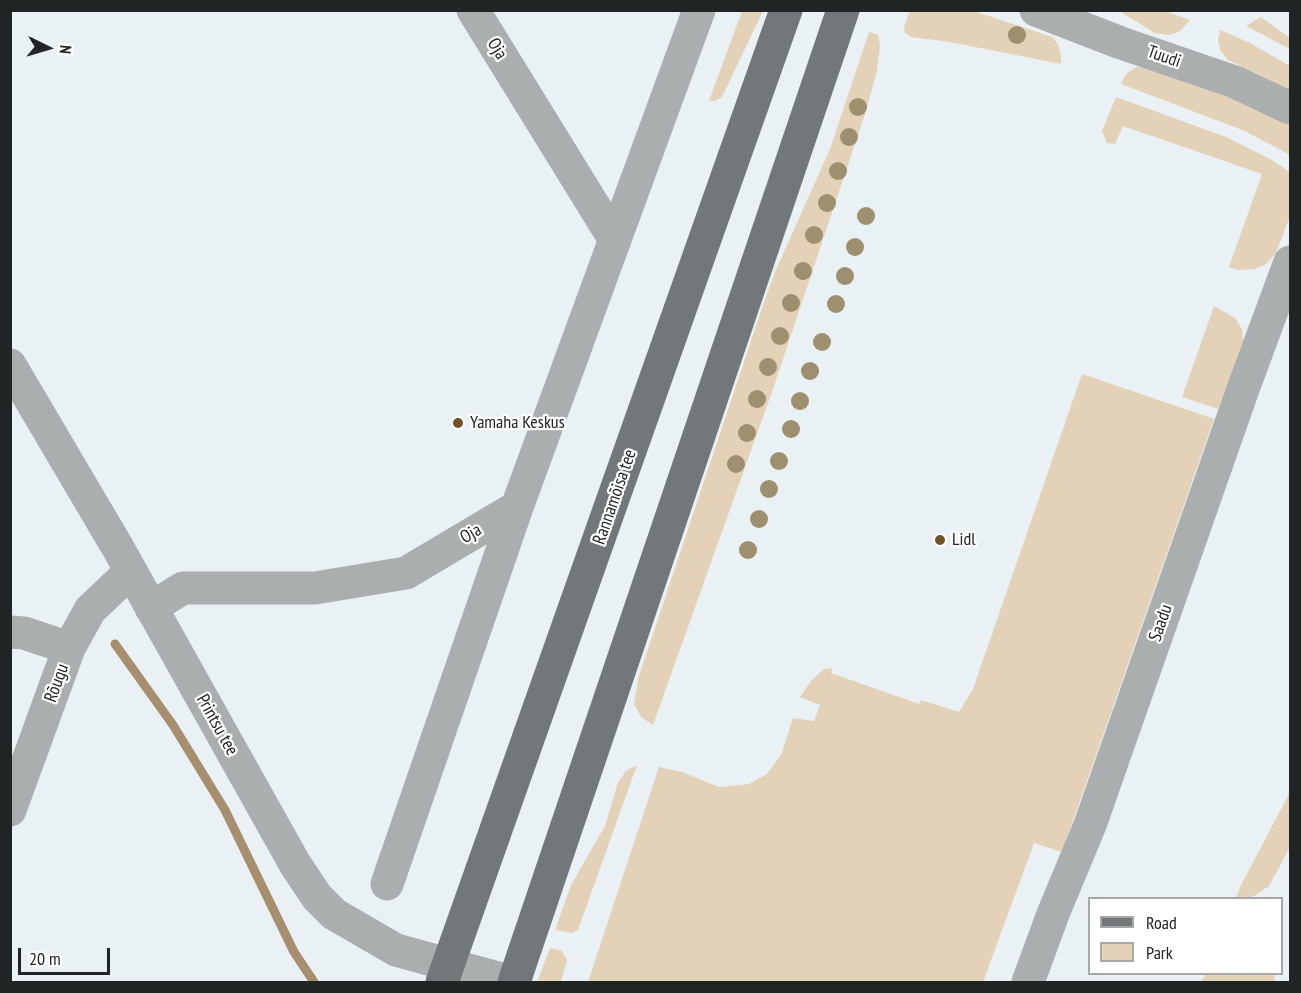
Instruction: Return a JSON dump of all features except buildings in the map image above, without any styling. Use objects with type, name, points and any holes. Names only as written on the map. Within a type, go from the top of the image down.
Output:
[{"type":"main road","name":"Rannamõisa tee","points":[[450,977],[786,10]]},
{"type":"main road","points":[[513,982],[843,10]]},
{"type":"street","name":"Oja","points":[[473,10],[615,240]]},
{"type":"street","points":[[387,884],[517,507],[699,10]]},
{"type":"street","name":"Tuudi","points":[[1036,10],[1121,43],[1235,82],[1290,108]]},
{"type":"street","name":"Saadu","points":[[1028,982],[1090,825],[1290,262]]},
{"type":"street","name":"Printsu tee","points":[[10,365],[151,608],[295,864],[317,897],[334,914],[377,940],[450,977],[513,982]]},
{"type":"street","name":"Oja","points":[[151,608],[183,588],[315,588],[406,573],[517,507]]},
{"type":"street","name":"Rõugu","points":[[10,810],[69,648],[90,610],[130,572]]},
{"type":"street","points":[[10,632],[24,633],[69,648]]},
{"type":"green space","points":[[742,11],[763,11],[722,97],[709,101]]},
{"type":"green space","points":[[910,11],[974,11],[1052,37],[1058,44],[1061,64],[950,42],[911,37],[905,33],[904,26]]},
{"type":"green space","points":[[1119,11],[1165,11],[1190,20],[1179,32],[1168,35],[1155,33]]},
{"type":"green space","points":[[1261,17],[1290,38],[1290,49],[1246,26]]},
{"type":"green space","points":[[1220,30],[1250,43],[1290,66],[1290,90],[1228,60],[1220,50],[1218,40]]},
{"type":"green space","points":[[869,32],[878,35],[880,45],[877,71],[865,114],[773,389],[653,725],[641,717],[634,704],[638,679],[763,305],[775,272],[830,149]]},
{"type":"green space","points":[[1136,67],[1152,68],[1268,112],[1290,125],[1290,155],[1245,131],[1121,84],[1126,74]]},
{"type":"green space","points":[[1116,97],[1226,137],[1270,159],[1290,172],[1290,216],[1276,253],[1266,264],[1255,269],[1238,270],[1229,267],[1262,174],[1123,126],[1115,144],[1107,143],[1102,131]]},
{"type":"green space","points":[[1214,306],[1235,318],[1242,329],[1243,342],[1218,409],[1182,397]]},
{"type":"green space","points":[[1082,374],[1214,419],[1062,852],[1034,843],[983,982],[588,982],[659,767],[682,772],[719,787],[749,784],[767,774],[782,753],[793,718],[814,721],[820,705],[800,697],[811,681],[824,669],[833,668],[831,673],[919,704],[921,700],[959,712],[973,689]]},
{"type":"green space","points":[[637,765],[578,930],[572,933],[555,930],[571,885],[605,826],[618,782],[626,771]]},
{"type":"green space","points":[[1290,792],[1290,847],[1269,886],[1252,897],[1236,897]]},
{"type":"green space","points":[[550,948],[562,951],[567,960],[561,982],[537,982]]},
{"type":"green space","points":[[1205,975],[1273,975],[1276,982],[1201,982]]},
{"type":"waterway","points":[[115,644],[173,725],[225,810],[294,952],[314,982]]},
{"type":"place","name":"Yamaha Keskus","points":[[458,423]]},
{"type":"place","name":"Lidl","points":[[940,540]]}]
